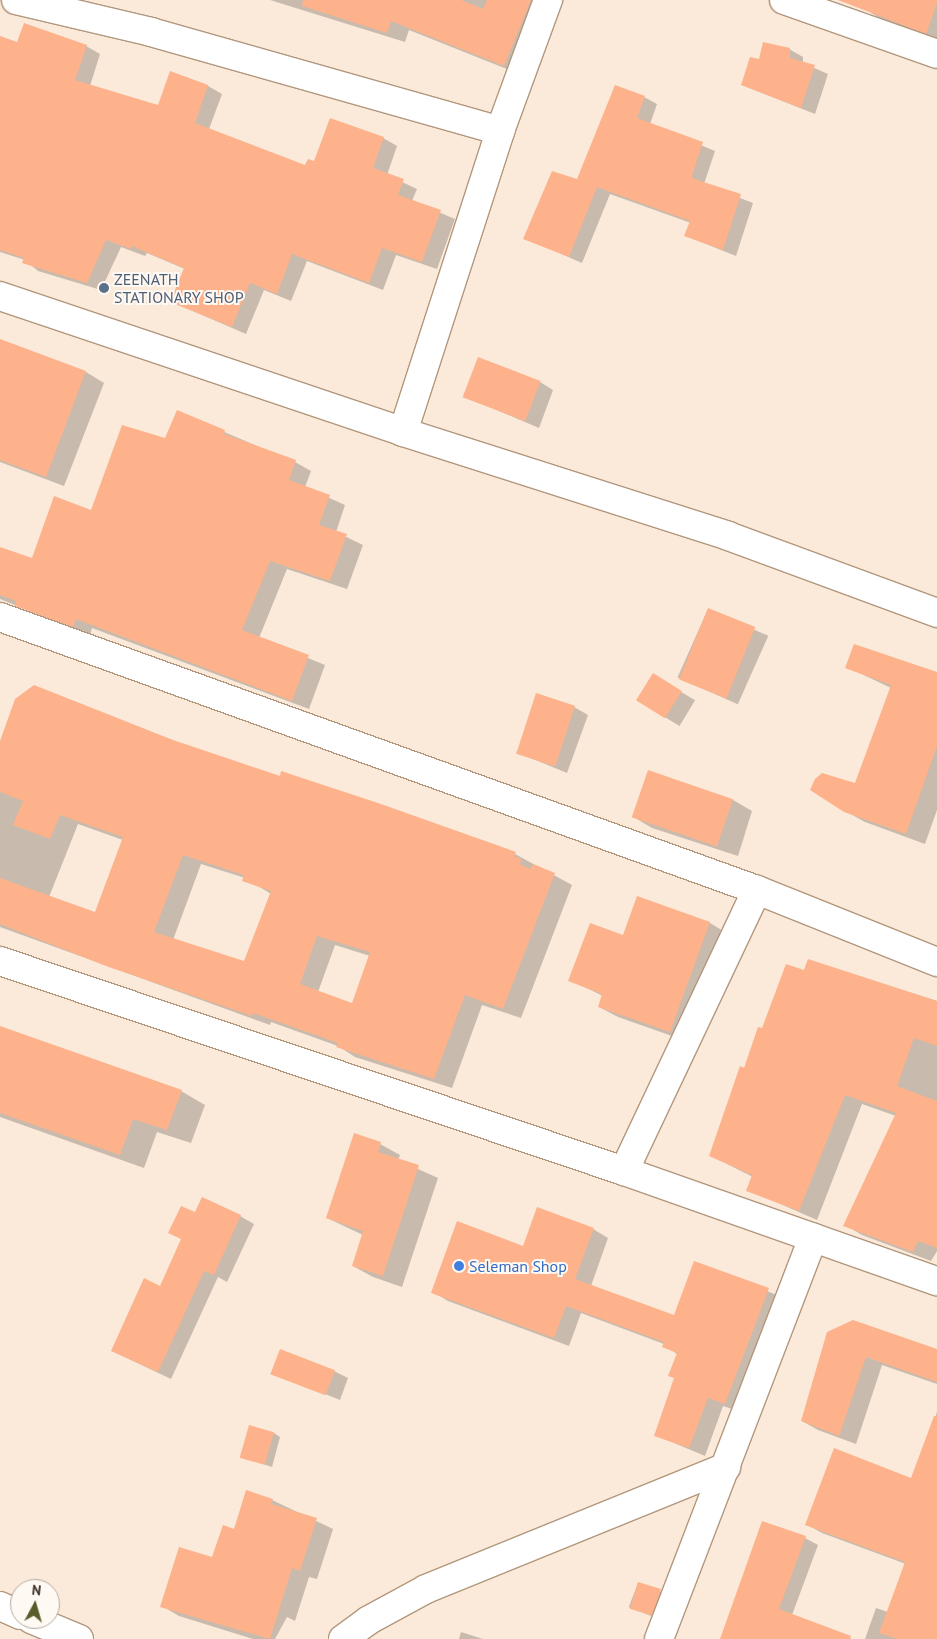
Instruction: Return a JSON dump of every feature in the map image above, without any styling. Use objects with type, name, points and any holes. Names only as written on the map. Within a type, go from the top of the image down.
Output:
[{"type":"street","points":[[16,0],[151,32],[500,131]]},
{"type":"street","points":[[403,432],[500,131],[548,0]]},
{"type":"street","points":[[784,0],[937,54]]},
{"type":"street","points":[[0,296],[403,432],[728,536],[937,613]]},
{"type":"street","points":[[0,617],[757,890],[937,962]]},
{"type":"street","points":[[624,1171],[757,890]]},
{"type":"street","points":[[0,961],[624,1171],[937,1281]]},
{"type":"street","points":[[659,1639],[813,1237]]},
{"type":"street","points":[[343,1639],[369,1620],[426,1589],[726,1467]]},
{"type":"street","points":[[55,1629],[79,1639]]},
{"type":"building","points":[[303,0],[461,0],[483,9],[487,0],[531,0],[504,66],[391,21],[387,33],[302,6]]},
{"type":"building","points":[[838,0],[937,0],[937,3],[926,34]]},
{"type":"building","points":[[24,23],[87,45],[75,80],[158,105],[170,71],[208,85],[195,123],[305,165],[308,159],[314,161],[330,118],[384,137],[373,168],[404,179],[398,195],[441,210],[422,262],[382,248],[369,283],[292,254],[277,294],[250,283],[232,327],[170,302],[184,268],[132,246],[131,249],[106,240],[87,283],[22,263],[24,258],[0,250],[0,36],[17,42]]},
{"type":"building","points":[[763,42],[790,48],[790,58],[815,65],[801,108],[741,85],[750,57],[759,59]]},
{"type":"building","points":[[615,85],[645,96],[637,118],[703,142],[692,176],[694,179],[741,194],[723,250],[684,236],[690,221],[597,187],[569,257],[523,239],[552,171],[577,179]]},
{"type":"building","points":[[0,339],[86,371],[46,477],[0,460]]},
{"type":"building","points":[[478,357],[541,381],[525,421],[463,397]]},
{"type":"building","points":[[177,410],[225,430],[224,434],[296,460],[289,480],[330,495],[319,525],[347,534],[330,581],[270,561],[242,630],[309,655],[292,701],[76,619],[73,627],[15,606],[16,601],[0,595],[0,547],[32,558],[54,496],[91,510],[122,425],[165,438]]},
{"type":"building","points":[[708,608],[755,627],[726,698],[679,679]]},
{"type":"building","points":[[854,644],[937,672],[937,746],[906,834],[844,812],[810,790],[815,779],[822,773],[855,783],[891,685],[845,668]]},
{"type":"building","points":[[653,673],[682,691],[665,718],[636,700]]},
{"type":"building","points":[[34,685],[173,740],[280,776],[281,771],[516,852],[514,856],[521,859],[520,864],[530,869],[533,864],[555,873],[503,1009],[465,995],[434,1079],[336,1047],[338,1043],[253,1013],[252,1016],[106,966],[0,924],[0,878],[95,912],[123,837],[60,815],[50,839],[13,825],[23,801],[0,792],[0,741],[15,699]],"holes":[[[183,855],[244,875],[242,881],[271,891],[244,961],[154,932]],[[317,936],[370,952],[352,1003],[300,984]]]},
{"type":"building","points":[[536,693],[575,706],[555,767],[516,754]]},
{"type":"building","points":[[648,770],[733,799],[717,847],[632,817]]},
{"type":"building","points":[[637,896],[710,922],[670,1032],[598,1007],[602,994],[568,981],[590,923],[623,935]]},
{"type":"building","points":[[808,959],[937,1001],[937,1046],[914,1038],[897,1086],[937,1101],[937,1248],[918,1241],[913,1252],[843,1226],[896,1113],[845,1095],[799,1211],[746,1191],[752,1175],[709,1156],[740,1066],[744,1068],[758,1027],[762,1028],[786,964],[804,970]]},
{"type":"building","points":[[0,1026],[182,1090],[167,1130],[133,1119],[120,1155],[0,1113]]},
{"type":"building","points":[[354,1133],[381,1142],[378,1152],[419,1165],[383,1276],[352,1266],[363,1231],[326,1218]]},
{"type":"building","points":[[202,1197],[241,1215],[214,1275],[204,1271],[158,1372],[111,1351],[144,1278],[160,1286],[181,1239],[168,1233],[181,1206],[195,1212]]},
{"type":"building","points":[[537,1207],[594,1228],[575,1279],[674,1315],[694,1261],[769,1288],[725,1404],[708,1398],[689,1448],[654,1436],[674,1378],[668,1376],[677,1353],[662,1347],[664,1342],[566,1306],[554,1338],[431,1293],[457,1221],[523,1246]]},
{"type":"building","points":[[853,1320],[937,1349],[937,1382],[866,1357],[839,1436],[801,1421],[827,1332]]},
{"type":"building","points":[[280,1349],[335,1370],[325,1395],[270,1374]]},
{"type":"building","points":[[934,1416],[937,1416],[937,1639],[898,1639],[879,1633],[905,1562],[805,1525],[834,1448],[911,1478]]},
{"type":"building","points":[[249,1425],[274,1432],[265,1465],[240,1458]]},
{"type":"building","points":[[246,1490],[273,1499],[271,1504],[317,1518],[300,1571],[292,1568],[270,1639],[160,1607],[179,1547],[212,1557],[223,1525],[234,1529]]},
{"type":"building","points":[[762,1521],[806,1536],[779,1609],[851,1636],[850,1639],[720,1639]]},
{"type":"building","points":[[638,1582],[661,1589],[653,1616],[630,1609]]},
{"type":"place","name":"ZEENATH STATIONARY SHOP","points":[[104,288]]},
{"type":"place","name":"Seleman Shop","points":[[459,1266]]}]
